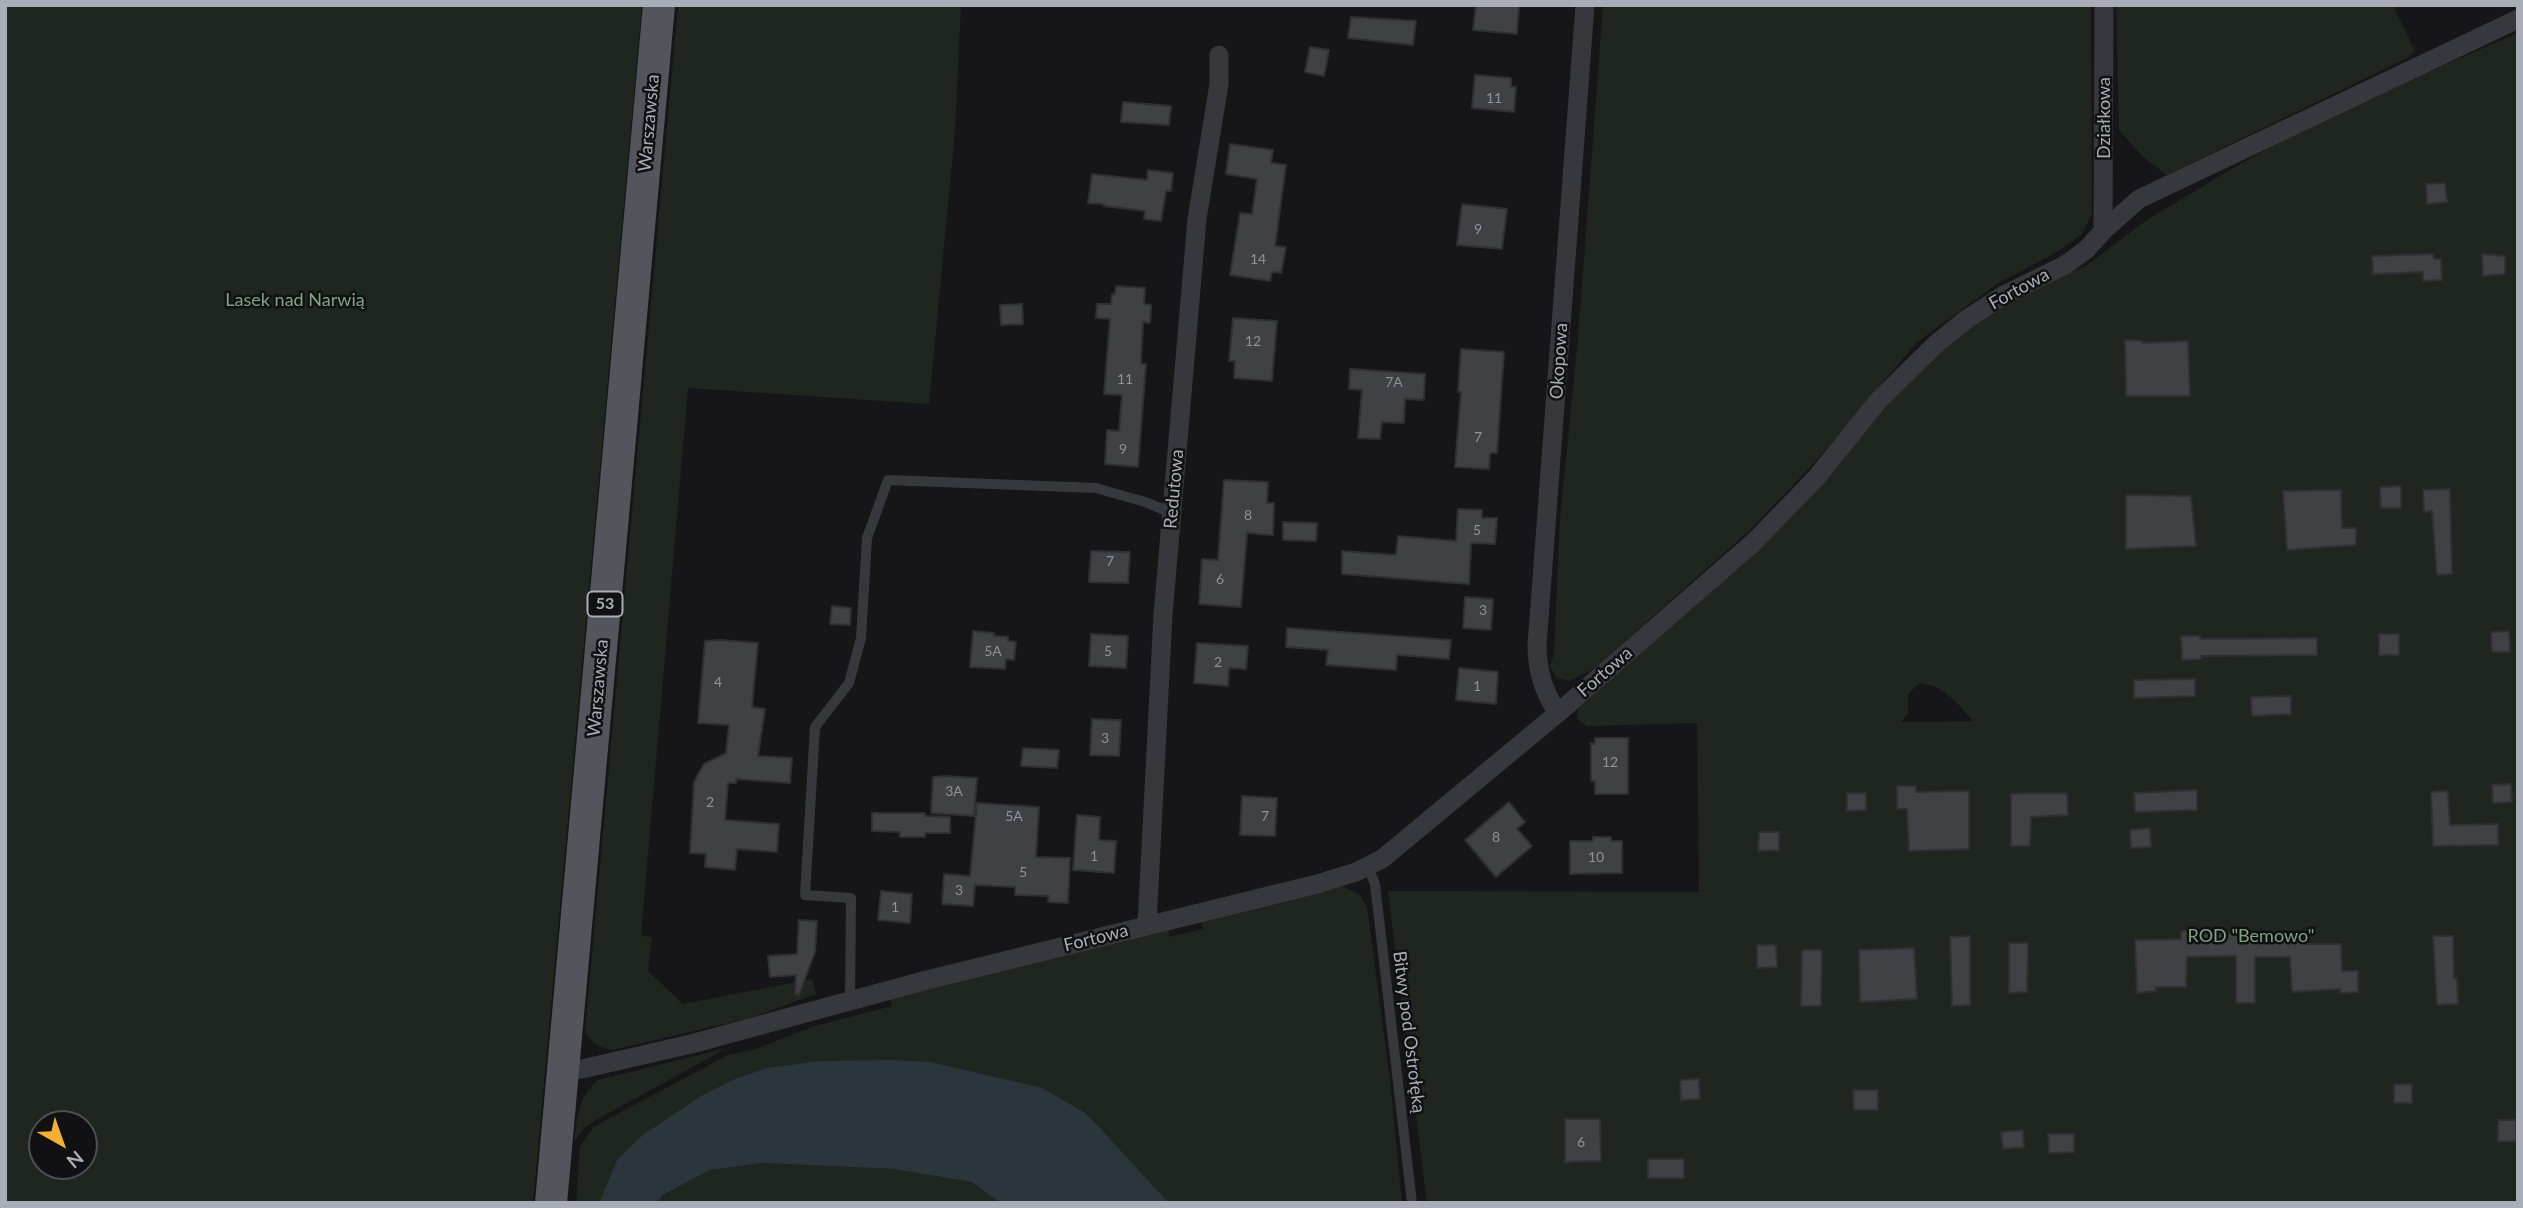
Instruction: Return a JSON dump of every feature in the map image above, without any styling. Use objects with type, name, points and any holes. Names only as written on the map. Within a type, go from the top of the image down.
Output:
[{"type":"main road","name":"Warszawska","points":[[551,1203],[659,5]]},
{"type":"street","name":"Okopowa","points":[[1558,713],[1550,702],[1539,675],[1537,645],[1585,5]]},
{"type":"street","name":"Działkowa","points":[[2103,231],[2104,5]]},
{"type":"street","name":"Fortowa","points":[[563,1070],[582,1069],[691,1044],[850,1000],[1317,884],[1368,867],[1398,849],[1558,713],[1789,508],[1878,401],[1928,352],[1967,319],[2004,295],[2065,265],[2087,249],[2139,199],[2518,19]]},
{"type":"street","name":"Redutowa","points":[[1147,925],[1163,615],[1197,219],[1219,84],[1219,55]]},
{"type":"lane","points":[[850,1000],[851,898],[805,895],[815,727],[849,683],[861,638],[867,538],[888,480],[1096,488],[1172,513]]},
{"type":"lane","name":"Bitwy pod Ostrołęką","points":[[1368,867],[1375,884],[1412,1203]]},
{"type":"green space","name":"Lasek nad Narwią","points":[[5,5],[642,5],[533,1203],[5,1203]]},
{"type":"green space","points":[[678,5],[961,5],[955,131],[929,404],[688,388],[641,936],[652,937],[648,971],[683,1004],[812,979],[816,994],[750,1018],[612,1050],[596,1044],[585,1031]]},
{"type":"green space","points":[[1603,5],[2091,5],[2092,214],[2081,235],[2057,252],[1997,284],[1916,343],[1817,460],[1751,529],[1595,668],[1569,681],[1557,678],[1550,666],[1554,654],[1560,518],[1578,338]]},
{"type":"green space","points":[[2116,5],[2393,5],[2415,51],[2407,58],[2167,175],[2143,157],[2119,130]]},
{"type":"green space","name":"ROD \"Bemowo\"","points":[[2518,33],[2518,1203],[1427,1203],[1388,891],[1699,892],[1697,723],[1587,726],[1577,719],[1578,708],[1759,549],[1835,470],[1878,413],[1908,379],[1977,321],[2036,288],[2087,265],[2148,219],[2286,137],[2349,106]],"holes":[[[1920,683],[1950,696],[1973,721],[1901,722],[1908,714],[1908,694]]]},
{"type":"green space","points":[[1342,886],[1359,894],[1367,907],[1390,1080],[1402,1203],[1169,1203],[1087,1114],[617,1160],[599,1203],[576,1203],[580,1147],[593,1127],[728,1055],[753,1050],[815,1026],[892,1006],[890,998],[1168,930],[1170,937],[1203,929],[1201,921]]},
{"type":"green space","points":[[727,1048],[596,1120],[583,1129],[574,1142],[582,1101],[598,1080]]},
{"type":"green space","points":[[763,1163],[894,1169],[972,1182],[1001,1203],[656,1203],[663,1195],[710,1170]]},
{"type":"shaded area","points":[[822,1061],[930,1062],[1042,1088],[1087,1114],[1169,1203],[1001,1203],[972,1182],[894,1169],[763,1163],[710,1170],[663,1195],[656,1203],[599,1203],[617,1160],[643,1135],[701,1096],[735,1079],[767,1068]]},
{"type":"building","points":[[1476,5],[1519,5],[1517,34],[1473,30]]},
{"type":"building","points":[[1351,17],[1416,21],[1413,45],[1348,38]]},
{"type":"building","points":[[1310,47],[1329,50],[1324,76],[1305,72]]},
{"type":"building","points":[[1475,75],[1511,78],[1511,87],[1516,87],[1514,112],[1472,108]]},
{"type":"building","points":[[1123,102],[1171,106],[1169,125],[1121,122]]},
{"type":"building","points":[[1230,144],[1273,150],[1271,163],[1286,165],[1275,246],[1286,247],[1281,273],[1272,272],[1270,281],[1230,275],[1240,213],[1252,214],[1257,179],[1226,174]]},
{"type":"building","points":[[1148,170],[1173,173],[1171,191],[1166,191],[1161,221],[1144,219],[1145,211],[1088,203],[1092,174],[1147,180]]},
{"type":"building","points":[[2445,183],[2447,202],[2427,204],[2426,184]]},
{"type":"building","points":[[1462,204],[1507,209],[1502,249],[1457,245]]},
{"type":"building","points":[[2433,254],[2434,259],[2441,259],[2442,280],[2423,281],[2423,272],[2373,274],[2372,256]]},
{"type":"building","points":[[2482,254],[2505,256],[2505,274],[2483,276]]},
{"type":"building","points":[[1116,286],[1145,288],[1144,304],[1151,305],[1150,323],[1143,322],[1141,364],[1146,364],[1138,467],[1105,464],[1107,430],[1119,431],[1122,395],[1104,394],[1110,319],[1096,318],[1097,304],[1111,304]]},
{"type":"building","points":[[1022,304],[1023,324],[1001,325],[1000,305]]},
{"type":"building","points":[[1233,318],[1277,321],[1272,381],[1234,378],[1235,361],[1229,361]]},
{"type":"building","points":[[2125,340],[2143,343],[2188,341],[2190,396],[2126,396]]},
{"type":"building","points":[[1461,349],[1504,352],[1497,453],[1490,453],[1489,469],[1455,467],[1461,392],[1458,392]]},
{"type":"building","points":[[1350,369],[1425,374],[1424,400],[1405,399],[1404,423],[1382,422],[1380,439],[1358,438],[1362,390],[1349,389]]},
{"type":"building","points":[[1224,480],[1268,482],[1267,503],[1274,503],[1273,535],[1247,533],[1241,607],[1199,604],[1202,559],[1218,560]]},
{"type":"building","points":[[2401,486],[2401,508],[2381,508],[2380,487]]},
{"type":"building","points":[[2450,489],[2452,574],[2437,575],[2432,511],[2424,512],[2423,490]]},
{"type":"building","points":[[2341,490],[2342,528],[2356,528],[2356,545],[2287,550],[2283,491]]},
{"type":"building","points":[[2126,495],[2191,496],[2196,546],[2126,549]]},
{"type":"building","points":[[1458,509],[1482,510],[1482,518],[1497,518],[1495,544],[1471,543],[1469,584],[1342,574],[1342,551],[1396,555],[1398,536],[1456,541]]},
{"type":"building","points":[[1283,522],[1317,523],[1316,541],[1283,540]]},
{"type":"building","points":[[1091,551],[1130,552],[1128,583],[1089,582]]},
{"type":"building","points":[[1465,597],[1493,599],[1491,630],[1463,628]]},
{"type":"building","points":[[832,606],[851,608],[850,625],[830,624]]},
{"type":"building","points":[[1287,628],[1451,640],[1449,659],[1397,655],[1396,670],[1326,665],[1328,650],[1286,647]]},
{"type":"building","points":[[973,631],[994,633],[994,636],[1008,637],[1008,641],[1016,642],[1014,660],[1006,659],[1005,669],[970,667]]},
{"type":"building","points":[[2509,631],[2510,652],[2492,652],[2491,632]]},
{"type":"building","points":[[1091,634],[1128,636],[1126,668],[1089,666]]},
{"type":"building","points":[[2379,634],[2399,634],[2399,655],[2379,655]]},
{"type":"building","points":[[2181,636],[2200,636],[2200,639],[2317,638],[2317,655],[2201,656],[2201,659],[2182,660]]},
{"type":"building","points":[[705,641],[758,643],[752,707],[765,709],[758,756],[792,758],[790,783],[736,779],[736,783],[728,783],[725,820],[779,824],[777,852],[737,849],[735,870],[705,867],[706,854],[690,853],[694,782],[704,764],[726,753],[729,725],[698,723]]},
{"type":"building","points":[[1197,643],[1248,646],[1246,669],[1229,668],[1228,686],[1194,683]]},
{"type":"building","points":[[1459,668],[1498,672],[1496,704],[1456,700]]},
{"type":"building","points":[[2195,679],[2195,696],[2134,698],[2134,680]]},
{"type":"building","points":[[2291,696],[2291,714],[2252,716],[2251,697]]},
{"type":"building","points":[[1092,719],[1121,720],[1119,756],[1090,755]]},
{"type":"building","points":[[1595,738],[1628,738],[1628,794],[1595,794],[1595,781],[1591,781],[1591,743],[1595,744]]},
{"type":"building","points":[[1023,748],[1059,750],[1057,768],[1021,766]]},
{"type":"building","points":[[933,777],[977,778],[974,816],[931,813]]},
{"type":"building","points":[[2511,784],[2512,802],[2493,803],[2492,785]]},
{"type":"building","points":[[1897,786],[1916,786],[1916,792],[1969,791],[1969,849],[1909,851],[1907,809],[1897,809]]},
{"type":"building","points":[[2197,790],[2197,810],[2135,812],[2134,793]]},
{"type":"building","points":[[2448,791],[2450,825],[2498,824],[2498,845],[2433,846],[2431,792]]},
{"type":"building","points":[[1847,793],[1866,793],[1866,810],[1847,811]]},
{"type":"building","points":[[2067,793],[2068,815],[2031,817],[2030,846],[2011,846],[2011,794]]},
{"type":"building","points":[[1242,796],[1277,798],[1275,836],[1240,835]]},
{"type":"building","points":[[1509,802],[1525,822],[1517,829],[1532,846],[1496,877],[1465,840]]},
{"type":"building","points":[[977,803],[1039,807],[1036,857],[1070,858],[1068,903],[1048,902],[1049,896],[1015,895],[1015,887],[975,885],[973,906],[942,904],[944,874],[970,876]]},
{"type":"building","points":[[872,813],[925,813],[925,816],[950,817],[950,833],[900,837],[900,832],[872,831]]},
{"type":"building","points":[[1077,815],[1100,817],[1099,840],[1116,841],[1114,873],[1073,870]]},
{"type":"building","points":[[2150,828],[2151,847],[2131,848],[2130,830]]},
{"type":"building","points":[[1759,832],[1779,832],[1779,850],[1758,851]]},
{"type":"building","points":[[1593,837],[1611,837],[1611,841],[1622,841],[1622,873],[1570,874],[1570,841],[1593,841]]},
{"type":"building","points":[[881,891],[912,894],[910,923],[878,920]]},
{"type":"building","points":[[799,920],[817,921],[815,952],[799,995],[795,994],[796,975],[770,977],[768,956],[797,954]]},
{"type":"building","points":[[2201,930],[2201,934],[2306,936],[2306,944],[2341,944],[2342,971],[2358,971],[2358,992],[2340,993],[2340,989],[2292,992],[2290,957],[2255,957],[2255,1003],[2236,1003],[2236,956],[2187,957],[2186,987],[2155,987],[2156,991],[2137,993],[2135,940],[2181,939],[2181,931]]},
{"type":"building","points":[[1970,936],[1970,1005],[1952,1006],[1950,937]]},
{"type":"building","points":[[2433,936],[2453,936],[2458,1004],[2437,1005]]},
{"type":"building","points":[[2009,943],[2028,943],[2027,992],[2009,993]]},
{"type":"building","points":[[1757,945],[1776,945],[1777,967],[1757,968]]},
{"type":"building","points":[[1914,948],[1917,999],[1860,1002],[1859,950]]},
{"type":"building","points":[[1802,950],[1822,950],[1819,1006],[1801,1006]]},
{"type":"building","points":[[1699,1079],[1700,1099],[1681,1100],[1680,1080]]},
{"type":"building","points":[[2412,1084],[2412,1103],[2394,1103],[2394,1085]]},
{"type":"building","points":[[1853,1090],[1878,1090],[1878,1110],[1854,1110]]},
{"type":"building","points":[[1565,1119],[1600,1119],[1601,1161],[1565,1162]]},
{"type":"building","points":[[2498,1120],[2516,1120],[2516,1141],[2498,1142]]},
{"type":"building","points":[[2023,1130],[2024,1147],[2003,1149],[2001,1132]]},
{"type":"building","points":[[2048,1134],[2074,1134],[2074,1152],[2049,1153]]},
{"type":"building","points":[[1648,1159],[1684,1159],[1684,1178],[1648,1178]]}]
